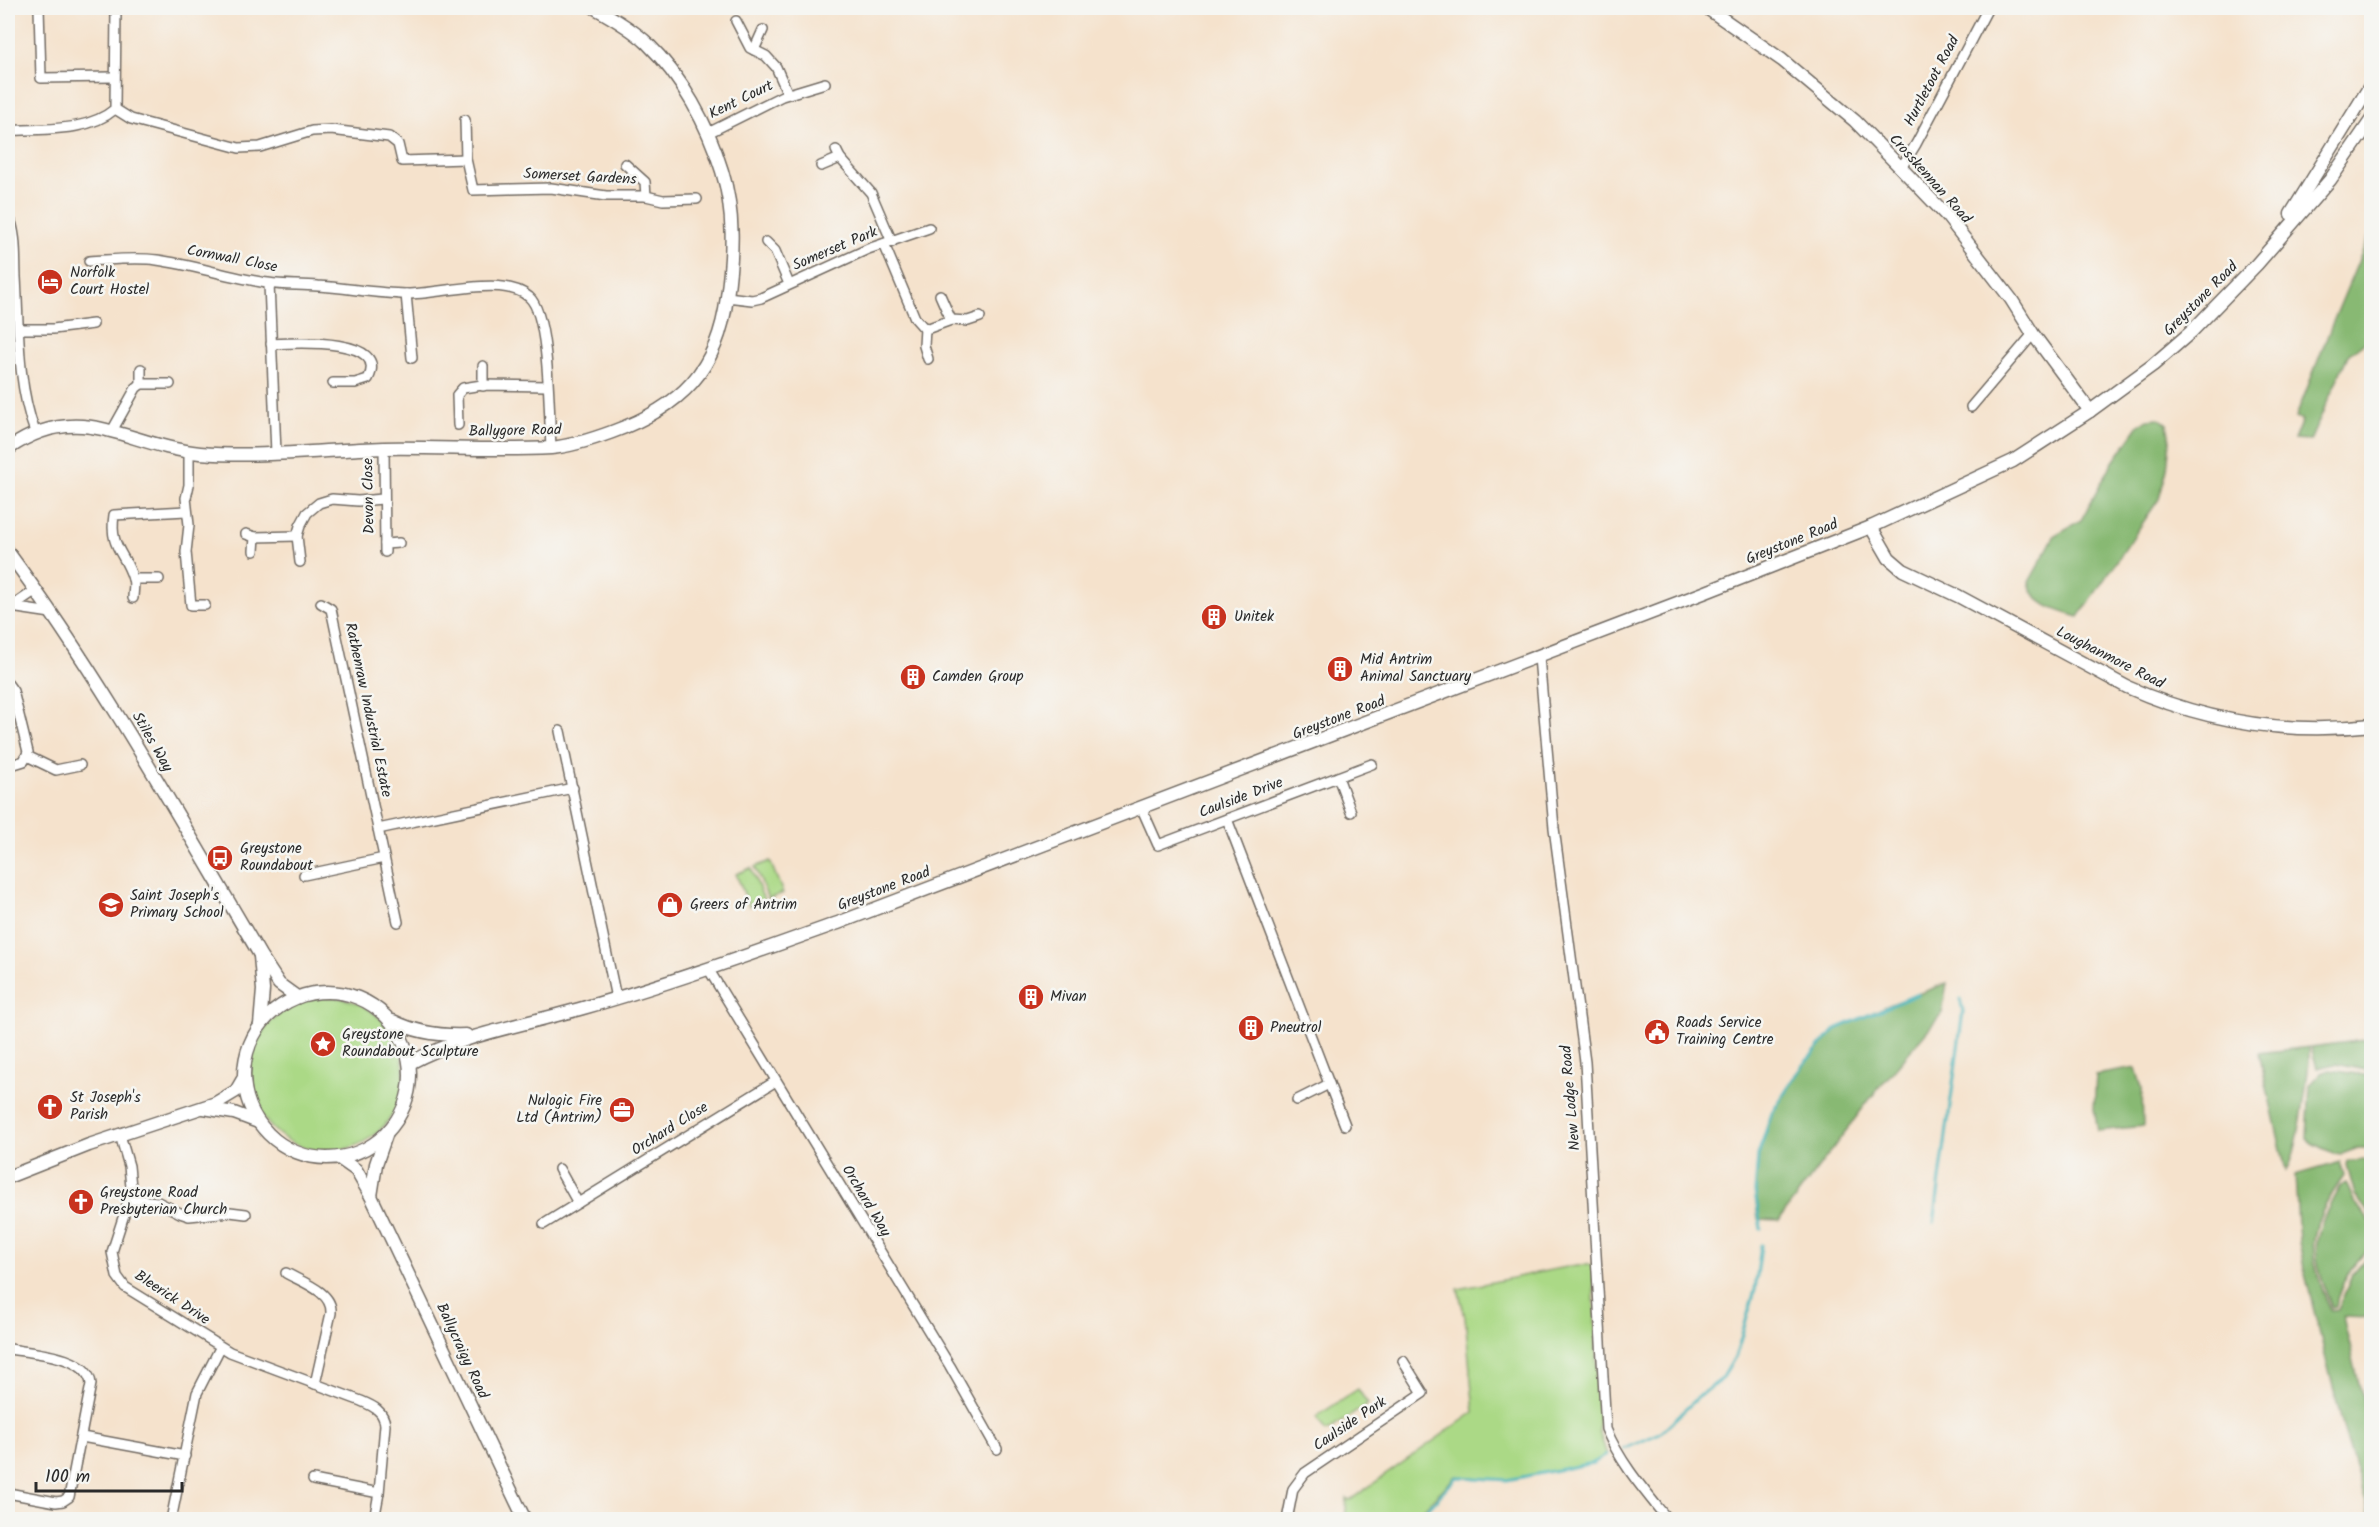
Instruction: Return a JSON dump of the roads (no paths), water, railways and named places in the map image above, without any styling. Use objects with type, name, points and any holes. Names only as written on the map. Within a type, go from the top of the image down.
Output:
[{"type":"main road","name":"Ballygore Road","points":[[8,449],[35,432],[57,426],[74,425],[112,431],[189,452],[236,454],[384,448],[551,448],[581,442],[630,426],[680,396],[697,379],[711,355],[721,330],[728,297],[732,251],[732,213],[723,173],[708,133],[688,97],[660,58],[638,36],[595,8]]},
{"type":"main road","name":"Crosskennan Road","points":[[1707,8],[1782,60],[1836,104],[1947,216],[2011,298],[2033,334],[2090,411]]},
{"type":"main road","name":"Greystone Road","points":[[2273,243],[2372,82]]},
{"type":"main road","name":"Greystone Road","points":[[410,1063],[478,1034],[616,998],[709,970],[1142,809],[1871,527],[2013,460],[2090,411],[2153,365],[2191,332],[2257,264],[2330,180],[2372,119]]},
{"type":"main road","name":"Loughanmore Road","points":[[1871,527],[1889,558],[1904,570],[1958,596],[2127,687],[2155,699],[2211,716],[2261,725],[2308,728],[2372,724]]},
{"type":"main road","name":"Stiles Way","points":[[8,552],[113,706],[260,955],[279,984],[297,997]]},
{"type":"main road","name":"Stiles Way","points":[[260,955],[263,990],[260,1025]]},
{"type":"main road","points":[[317,992],[337,992],[365,1001],[389,1019],[403,1040],[410,1063],[408,1097],[399,1117],[386,1134],[372,1145],[356,1153],[339,1158],[313,1157],[294,1152],[276,1142],[258,1122],[247,1102],[243,1078],[244,1060],[250,1041],[260,1025],[276,1008],[297,997],[317,992]]},
{"type":"main road","name":"Greystone Road","points":[[389,1019],[406,1028],[426,1033],[445,1036],[478,1034]]},
{"type":"main road","points":[[8,1177],[120,1135],[202,1108],[229,1096],[236,1090],[243,1078]]},
{"type":"main road","points":[[202,1108],[234,1113],[258,1122]]},
{"type":"main road","points":[[371,1196],[376,1164],[386,1134]]},
{"type":"main road","name":"Ballycraigy Road","points":[[339,1158],[356,1170],[371,1196],[525,1520]]},
{"type":"street","points":[[39,8],[41,78],[114,77]]},
{"type":"street","points":[[115,109],[116,8]]},
{"type":"street","name":"Hurtletoot Road","points":[[1901,168],[1988,8]]},
{"type":"street","name":"Kent Court","points":[[736,21],[747,44],[771,61],[782,77],[788,94]]},
{"type":"street","points":[[753,50],[763,30]]},
{"type":"street","name":"Kent Court","points":[[708,133],[788,94],[825,83]]},
{"type":"street","points":[[8,130],[67,127],[103,118],[115,109]]},
{"type":"street","points":[[115,109],[131,119],[239,148],[260,147],[298,135],[331,130],[392,138],[398,144],[400,158],[403,162],[466,159],[465,120]]},
{"type":"street","name":"Somerset Park","points":[[822,166],[838,154],[871,193],[888,243]]},
{"type":"street","name":"Somerset Gardens","points":[[466,159],[473,190],[551,188],[606,196],[646,196],[663,200],[697,199]]},
{"type":"street","points":[[625,164],[645,182],[646,196]]},
{"type":"street","points":[[8,214],[14,236],[12,279],[20,329],[24,383],[35,432]]},
{"type":"street","name":"Somerset Park","points":[[728,297],[758,299],[868,249],[929,228]]},
{"type":"street","name":"Somerset Park","points":[[766,242],[775,251],[789,284]]},
{"type":"street","points":[[888,243],[911,311],[920,325],[925,328],[936,327],[951,320],[968,321],[980,317]]},
{"type":"street","name":"Cornwall Close","points":[[89,261],[155,259],[269,284],[406,294],[500,286],[519,290],[536,304],[540,317],[545,345],[551,448]]},
{"type":"street","points":[[269,284],[276,453]]},
{"type":"street","points":[[406,294],[412,358]]},
{"type":"street","points":[[940,295],[951,320]]},
{"type":"street","points":[[20,329],[93,324]]},
{"type":"street","points":[[925,328],[924,346],[928,358]]},
{"type":"street","points":[[1971,407],[2033,334]]},
{"type":"street","points":[[271,344],[332,345],[354,348],[364,354],[370,366],[368,379],[355,383],[333,383]]},
{"type":"street","points":[[483,366],[483,386]]},
{"type":"street","points":[[141,369],[141,384]]},
{"type":"street","points":[[112,431],[136,388],[141,384],[170,384]]},
{"type":"street","points":[[458,425],[457,396],[464,388],[547,386]]},
{"type":"street","name":"Devon Close","points":[[384,448],[385,548],[399,543]]},
{"type":"street","points":[[189,452],[186,511],[189,525],[186,552],[191,605],[205,605]]},
{"type":"street","points":[[300,562],[297,536],[300,526],[307,513],[319,503],[332,499],[358,501],[383,499]]},
{"type":"street","points":[[134,598],[133,579],[115,544],[112,531],[114,515],[186,511]]},
{"type":"street","points":[[254,551],[251,535],[297,536]]},
{"type":"street","points":[[133,579],[159,579]]},
{"type":"street","points":[[9,608],[36,590]]},
{"type":"street","name":"Rathenraw Industrial Estate","points":[[321,603],[331,609],[398,922]]},
{"type":"street","points":[[9,608],[31,608],[51,613]]},
{"type":"street","name":"New Lodge Road","points":[[1539,657],[1554,828],[1585,1062],[1606,1429],[1616,1453],[1634,1480],[1668,1520]]},
{"type":"street","points":[[8,684],[14,691],[27,740],[27,756],[22,762],[8,766]]},
{"type":"street","points":[[560,731],[616,998]]},
{"type":"street","points":[[27,756],[56,770],[80,765]]},
{"type":"street","name":"Caulside Drive","points":[[1142,809],[1158,845],[1372,764]]},
{"type":"street","points":[[56,770],[57,781]]},
{"type":"street","points":[[1338,777],[1351,812]]},
{"type":"street","points":[[378,829],[573,788]]},
{"type":"street","points":[[1227,819],[1345,1125]]},
{"type":"street","points":[[304,875],[384,858]]},
{"type":"street","name":"Orchard Way","points":[[709,970],[950,1366],[997,1449]]},
{"type":"street","name":"Orchard Close","points":[[544,1224],[776,1081]]},
{"type":"street","points":[[1297,1100],[1329,1084]]},
{"type":"street","name":"Bleerick Drive","points":[[120,1135],[131,1174],[129,1199],[113,1246],[112,1261],[119,1280],[142,1299],[220,1348],[368,1404],[383,1416],[385,1425],[379,1493]]},
{"type":"street","points":[[559,1169],[578,1203]]},
{"type":"street","points":[[129,1199],[158,1202],[189,1216],[230,1212],[246,1214]]},
{"type":"street","points":[[286,1273],[326,1296],[331,1305],[315,1384]]},
{"type":"street","points":[[8,1493],[52,1502],[66,1500],[72,1488],[91,1387],[90,1378],[79,1365],[9,1348]]},
{"type":"street","points":[[171,1520],[197,1393],[220,1348]]},
{"type":"street","name":"Caulside Park","points":[[1287,1520],[1293,1489],[1305,1473],[1423,1393],[1402,1361]]},
{"type":"street","points":[[82,1437],[185,1456]]},
{"type":"street","points":[[313,1480],[379,1493],[374,1520]]},
{"type":"waterway","points":[[1761,1229],[1755,1192],[1758,1155],[1772,1113],[1802,1066],[1836,1029],[1918,994]]},
{"type":"waterway","points":[[1934,1223],[1963,1011],[1960,999]]},
{"type":"waterway","points":[[1624,1449],[1660,1433],[1703,1393],[1722,1379],[1736,1355],[1755,1290],[1761,1245]]},
{"type":"waterway","points":[[1417,1520],[1457,1477],[1507,1480],[1593,1463],[1607,1455]]},
{"type":"place","name":"Norfolk Court Hostel","points":[[50,282]]},
{"type":"place","name":"Unitek","points":[[1214,617]]},
{"type":"place","name":"Mid Antrim Animal Sanctuary","points":[[1340,669]]},
{"type":"place","name":"Camden Group","points":[[913,677]]},
{"type":"place","name":"Greystone Roundabout","points":[[220,858]]},
{"type":"place","name":"Saint Joseph's Primary School","points":[[111,905]]},
{"type":"place","name":"Greers of Antrim","points":[[670,905]]},
{"type":"place","name":"Mivan","points":[[1031,997]]},
{"type":"place","name":"Pneutrol","points":[[1251,1028]]},
{"type":"place","name":"Roads Service Training Centre","points":[[1657,1032]]},
{"type":"place","name":"Greystone Roundabout Sculpture","points":[[323,1044]]},
{"type":"place","name":"St Joseph's Parish","points":[[50,1107]]},
{"type":"place","name":"Nulogic Fire Ltd (Antrim)","points":[[622,1110]]},
{"type":"place","name":"Greystone Road Presbyterian Church","points":[[81,1202]]}]
